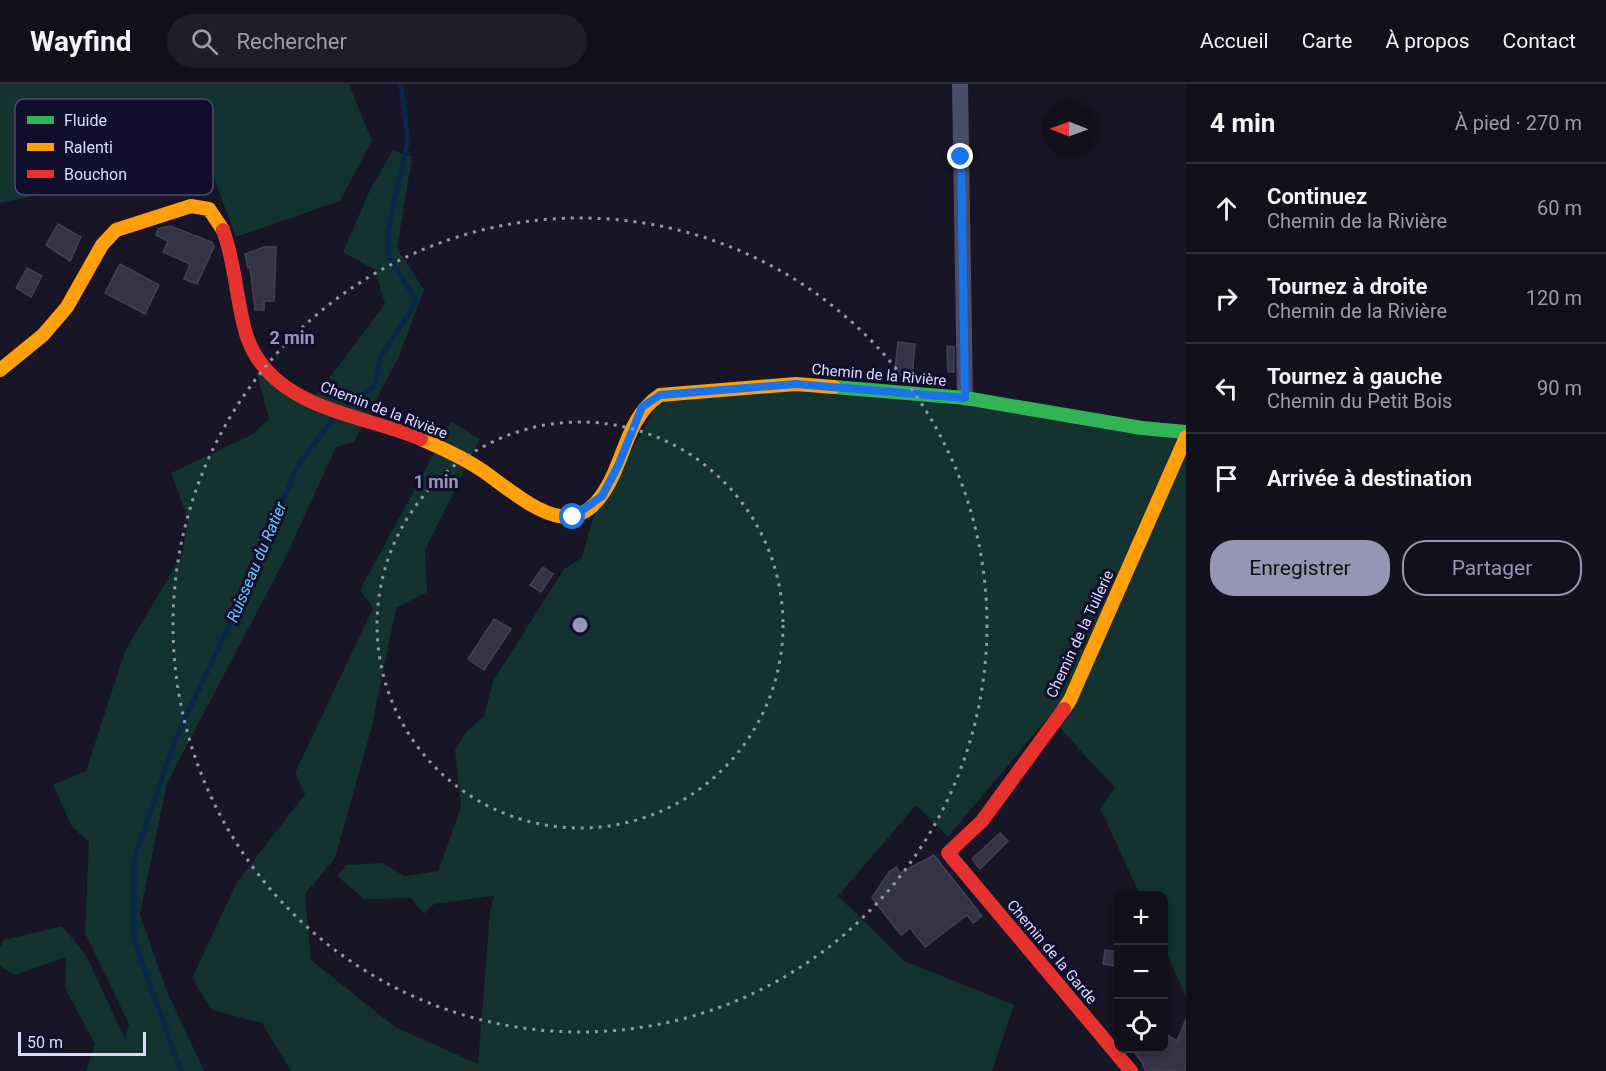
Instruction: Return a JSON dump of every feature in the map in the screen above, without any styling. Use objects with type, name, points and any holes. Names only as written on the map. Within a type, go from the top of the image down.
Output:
[{"type":"street","points":[[960,84],[965,398]]},
{"type":"street","name":"Chemin de la Rivière","points":[[0,370],[43,335],[68,307],[102,245],[116,230],[156,215],[191,206],[209,209],[222,228],[235,275],[249,345],[267,371],[292,391],[326,408],[398,430],[436,446],[474,466],[539,510],[558,518],[573,517],[602,496],[618,466],[642,407],[660,395],[796,384],[965,398],[1142,428],[1186,432]]},
{"type":"street","name":"Chemin de la Tuilerie","points":[[948,853],[982,821],[1070,700],[1186,437]]},
{"type":"street","name":"Chemin de la Garde","points":[[948,853],[1131,1071]]},
{"type":"green space","points":[[0,84],[349,84],[372,141],[340,201],[236,237],[213,176],[213,99],[15,99],[15,195],[39,195],[0,203]]},
{"type":"green space","points":[[393,150],[412,157],[397,248],[424,290],[399,356],[354,442],[336,447],[285,559],[167,783],[140,914],[166,989],[204,1071],[86,1071],[95,1044],[65,988],[66,957],[15,975],[0,966],[0,947],[4,940],[62,926],[86,955],[125,1039],[129,1024],[85,933],[89,842],[72,827],[53,785],[86,771],[125,651],[182,555],[188,519],[171,473],[251,435],[269,419],[256,370],[308,406],[385,304],[375,270],[343,252],[370,190]]},
{"type":"green space","points":[[795,389],[967,406],[1186,438],[1186,997],[1168,956],[1168,891],[1138,891],[1100,808],[1115,788],[1049,716],[948,837],[916,805],[838,896],[904,961],[1014,1005],[992,1071],[291,1071],[262,1023],[212,1010],[192,978],[237,882],[305,794],[295,773],[373,608],[360,590],[451,422],[480,439],[425,550],[427,592],[396,608],[372,726],[335,858],[305,894],[311,960],[395,1027],[478,1064],[490,912],[494,896],[434,904],[424,914],[411,898],[364,899],[337,876],[346,865],[383,863],[404,876],[438,871],[461,807],[455,750],[467,731],[484,716],[493,681],[564,569],[582,558],[593,518],[660,400]]},
{"type":"building","points":[[58,224],[81,237],[70,261],[46,245]]},
{"type":"building","points":[[170,226],[212,242],[214,247],[197,284],[184,279],[190,264],[163,252],[168,241],[156,235],[158,229]]},
{"type":"building","points":[[264,247],[276,247],[274,301],[264,301],[264,310],[255,310],[250,267],[248,268],[245,254]]},
{"type":"building","points":[[120,264],[159,285],[145,314],[105,293]]},
{"type":"building","points":[[27,268],[42,276],[31,297],[16,288]]},
{"type":"building","points":[[898,342],[915,344],[912,379],[894,378]]},
{"type":"building","points":[[947,346],[954,347],[954,372],[948,372]]},
{"type":"building","points":[[543,567],[553,574],[541,592],[530,585]]},
{"type":"building","points":[[494,619],[511,629],[484,670],[468,659]]},
{"type":"building","points":[[1000,833],[1008,841],[980,869],[972,859]]},
{"type":"building","points":[[934,855],[982,916],[973,923],[967,915],[925,947],[910,928],[901,935],[872,898],[889,872],[896,867],[900,873]]},
{"type":"building","points":[[1105,950],[1114,951],[1114,966],[1103,964]]},
{"type":"building","points":[[1186,1019],[1186,1071],[1145,1070],[1135,1053],[1168,1053],[1168,1035],[1177,1041]]},
{"type":"waterway","name":"Ruisseau du Ratier","points":[[348,407],[374,387],[381,356],[417,301],[388,256],[388,230],[408,140],[401,84]]},
{"type":"waterway","name":"Ruisseau du Ratier","points":[[181,1071],[134,940],[134,859],[176,738],[245,592],[298,465],[334,418]]},
{"type":"traffic: fast","points":[[834,387],[965,398],[1142,428],[1186,432]]},
{"type":"traffic: slow","points":[[0,370],[43,335],[67,307],[102,245],[116,230],[191,206],[209,209],[223,230]]},
{"type":"traffic: slow","points":[[421,439],[468,462],[536,508],[553,515],[570,516],[586,511],[600,497],[614,473],[637,420],[660,395],[796,384],[834,387]]},
{"type":"traffic: slow","points":[[1064,709],[1186,437]]},
{"type":"traffic: jam","points":[[223,230],[231,257],[247,337],[259,361],[276,380],[321,406],[421,439]]},
{"type":"traffic: jam","points":[[1064,709],[982,821],[948,853],[1131,1071]]},
{"type":"route","points":[[573,517],[589,508],[602,496],[618,466],[642,407],[650,399],[660,395],[796,384],[965,398],[961,157]]}]
